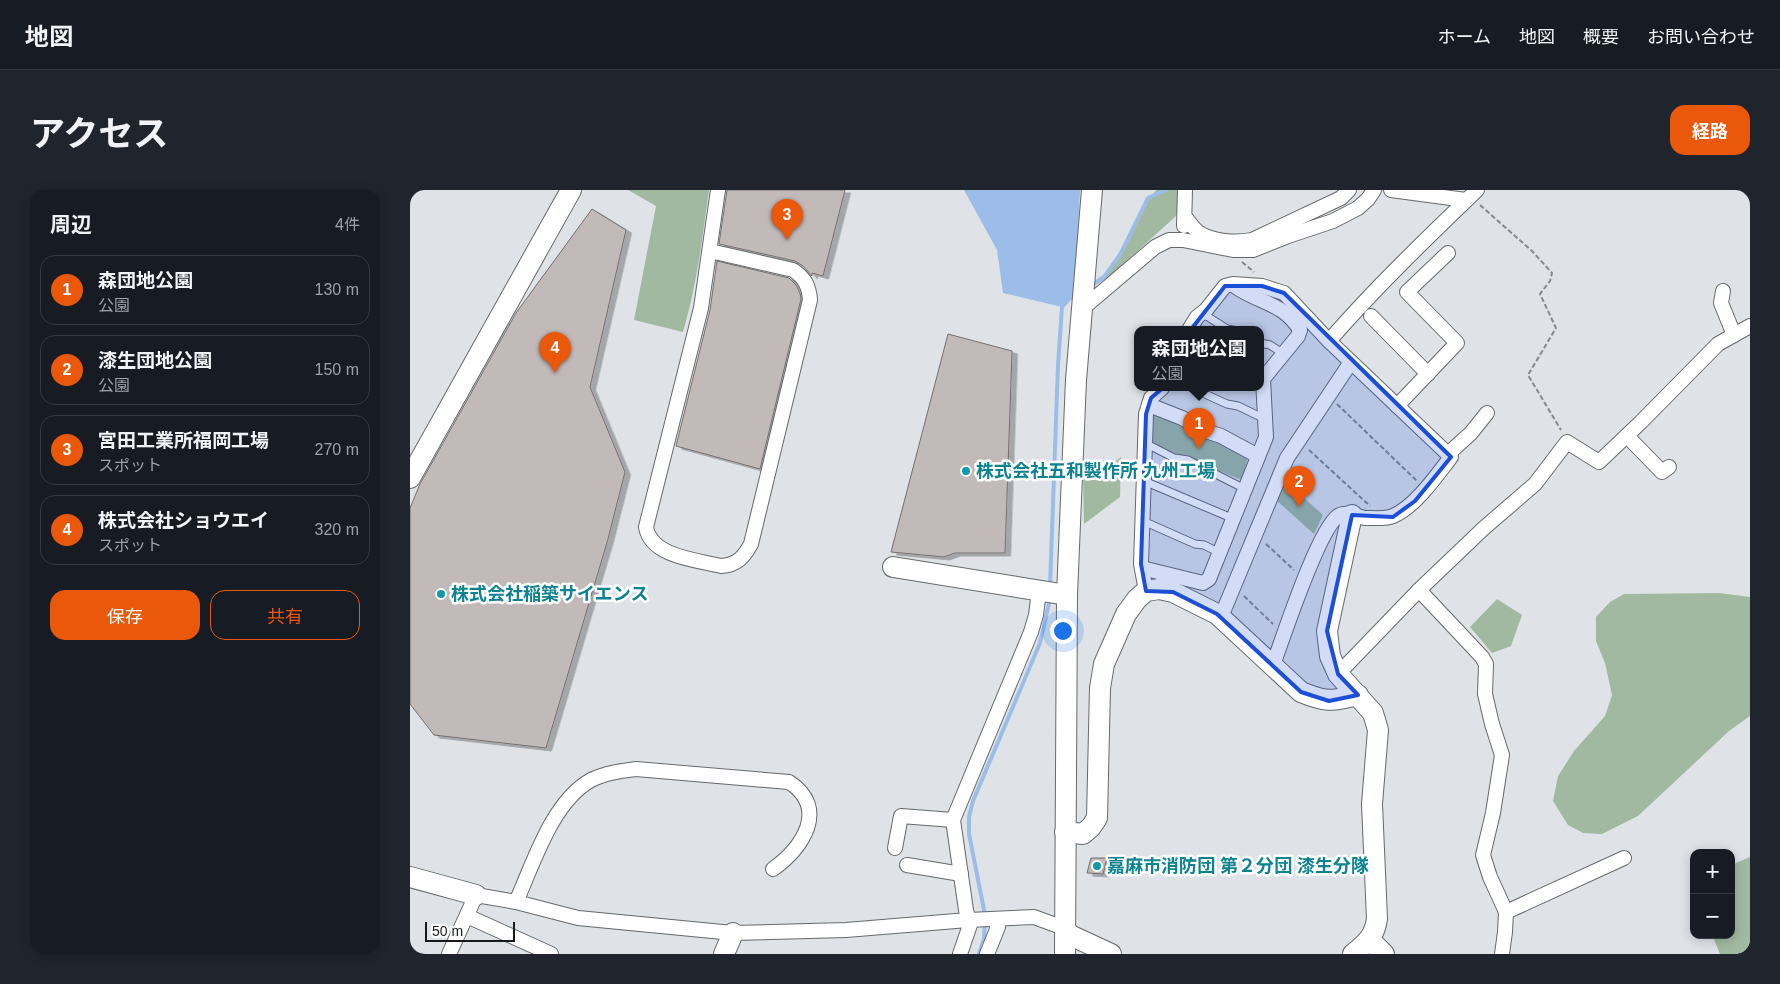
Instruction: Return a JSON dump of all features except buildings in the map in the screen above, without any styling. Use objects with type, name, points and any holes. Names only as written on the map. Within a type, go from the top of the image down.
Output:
[{"type":"street","points":[[410,478],[570,190]]},
{"type":"street","points":[[710,251],[793,270],[801,275],[807,283],[810,300],[751,544],[738,561],[730,565],[721,566],[665,552],[652,541],[647,534],[646,527],[701,308],[718,190]]},
{"type":"street","points":[[1065,954],[1067,595],[1076,380],[1092,190]]},
{"type":"street","points":[[1183,240],[1185,190]]},
{"type":"street","points":[[1185,217],[1195,230],[1203,235],[1218,240],[1241,242],[1252,240],[1342,198],[1350,190]]},
{"type":"street","points":[[1083,297],[1154,247],[1169,240],[1183,240],[1234,250],[1253,250],[1333,221],[1358,208],[1374,190]]},
{"type":"street","points":[[1391,190],[1471,196]]},
{"type":"street","points":[[1329,341],[1372,293],[1471,196]]},
{"type":"street","points":[[1398,406],[1457,343],[1407,292],[1448,253]]},
{"type":"street","points":[[1233,284],[1237,288],[1274,305],[1295,322],[1300,330],[1298,336],[1284,354],[1264,376]]},
{"type":"street","points":[[1191,326],[1197,317],[1202,314],[1225,286],[1233,284],[1262,286],[1284,293],[1329,341],[1452,457],[1415,501],[1393,517],[1364,518],[1342,514],[1336,517],[1327,528],[1273,665]]},
{"type":"street","points":[[1723,290],[1721,303],[1734,335]]},
{"type":"street","points":[[1371,316],[1428,374]]},
{"type":"street","points":[[1338,674],[1419,590],[1484,528],[1536,484],[1567,442],[1598,462],[1718,344],[1750,326]]},
{"type":"street","points":[[1220,617],[1288,458],[1298,440],[1351,362]]},
{"type":"street","points":[[1146,591],[1142,568],[1146,414],[1151,398],[1159,391]]},
{"type":"street","points":[[1142,568],[1203,583],[1210,579],[1266,437],[1263,391]]},
{"type":"street","points":[[1149,405],[1182,418],[1258,456]]},
{"type":"street","points":[[1448,454],[1471,433],[1487,413]]},
{"type":"street","points":[[1626,436],[1662,472],[1669,467]]},
{"type":"street","points":[[1352,515],[1327,631],[1330,656],[1338,674],[1372,713],[1378,730],[1372,804],[1376,929],[1370,940],[1353,954]]},
{"type":"street","points":[[893,567],[1067,595]]},
{"type":"street","points":[[1065,832],[1083,834],[1097,818],[1100,688],[1104,664],[1126,614],[1136,599],[1146,591],[1160,589],[1173,592],[1220,617],[1301,692],[1317,699],[1329,701],[1358,695]]},
{"type":"street","points":[[1419,590],[1482,657],[1486,664],[1485,694],[1502,755],[1495,804],[1483,854],[1490,877],[1506,912],[1502,954]]},
{"type":"street","points":[[960,954],[970,925],[952,820],[1031,632],[1036,615],[1039,591]]},
{"type":"street","points":[[516,902],[553,819],[562,805],[577,789],[593,780],[611,773],[636,769],[789,782],[799,788],[806,797],[810,808],[807,828],[799,844],[786,860],[773,869]]},
{"type":"street","points":[[895,848],[901,816],[952,820]]},
{"type":"street","points":[[1506,912],[1624,858]]},
{"type":"street","points":[[907,865],[961,874]]},
{"type":"street","points":[[410,877],[476,895],[516,902],[578,918],[733,933],[846,930],[968,920],[1034,917],[1064,928],[1070,935],[1111,954]]},
{"type":"street","points":[[449,954],[476,895]]},
{"type":"street","points":[[467,916],[525,949],[551,954]]},
{"type":"street","points":[[987,954],[998,927],[994,919]]},
{"type":"street","points":[[724,954],[733,933]]},
{"type":"street","points":[[1370,940],[1384,954]]},
{"type":"lane","points":[[1202,314],[1221,326]]},
{"type":"lane","points":[[1264,344],[1270,345],[1284,354]]},
{"type":"lane","points":[[1199,391],[1227,404],[1238,406],[1265,420]]},
{"type":"lane","points":[[1145,443],[1174,458],[1188,460],[1245,489]]},
{"type":"lane","points":[[1144,481],[1234,519]]},
{"type":"lane","points":[[1143,521],[1195,544],[1204,545],[1220,554]]},
{"type":"path","points":[[1471,196],[1532,251],[1552,273],[1550,281],[1540,294],[1556,328],[1528,375],[1552,412],[1567,442]]},
{"type":"path","points":[[1234,250],[1242,262],[1254,273]]},
{"type":"path","points":[[1328,396],[1425,489]]},
{"type":"path","points":[[1298,440],[1383,518]]},
{"type":"path","points":[[1256,533],[1305,580]]},
{"type":"path","points":[[1234,585],[1284,636]]},
{"type":"highlighted area","points":[[1225,286],[1262,286],[1284,293],[1451,457],[1415,501],[1393,517],[1352,515],[1327,631],[1338,674],[1358,695],[1329,701],[1301,692],[1217,614],[1173,592],[1146,591],[1141,564],[1146,414],[1151,398],[1171,381],[1182,341]]},
{"type":"green space","points":[[628,190],[709,190],[696,279],[683,332],[634,320],[656,206]]},
{"type":"green space","points":[[1157,190],[1181,190],[1181,207],[1175,217],[1111,275],[1098,283],[1130,237],[1148,198]]},
{"type":"green space","points":[[1158,413],[1248,457],[1242,480],[1147,442],[1149,417]]},
{"type":"green space","points":[[1121,457],[1120,497],[1084,524],[1083,476],[1089,471],[1096,476]]},
{"type":"green space","points":[[1282,478],[1323,515],[1314,534],[1275,499]]},
{"type":"green space","points":[[1719,593],[1750,597],[1750,716],[1729,731],[1638,816],[1602,834],[1583,833],[1568,825],[1553,801],[1558,776],[1574,751],[1605,716],[1612,695],[1605,663],[1596,641],[1596,617],[1610,602],[1624,594]]},
{"type":"green space","points":[[1497,599],[1522,615],[1511,646],[1492,653],[1470,627]]},
{"type":"green space","points":[[1750,857],[1750,954],[1720,954],[1714,939],[1735,939],[1736,863]]},
{"type":"water","points":[[964,190],[1080,190],[1075,297],[1068,299],[1062,307],[1003,293],[997,250]]},
{"type":"waterway","points":[[1092,285],[1104,277],[1120,255],[1148,198],[1166,190]]},
{"type":"waterway","points":[[1050,587],[1058,365],[1062,307],[1069,299],[1076,296]]},
{"type":"waterway","points":[[985,915],[969,834],[969,817],[973,801],[1040,643],[1050,599]]},
{"type":"waterway","points":[[979,954],[984,939],[985,922]]},
{"type":"place","name":"宮田工業所福岡工場","points":[[787,240]]},
{"type":"place","name":"株式会社ショウエイ","points":[[555,373]]},
{"type":"place","name":"森団地公園","points":[[1199,449]]},
{"type":"place","name":"株式会社五和製作所 九州工場","points":[[966,471]]},
{"type":"place","name":"漆生団地公園","points":[[1299,507]]},
{"type":"place","name":"株式会社稲築サイエンス","points":[[441,594]]},
{"type":"place","name":"嘉麻市消防団 第２分団 漆生分隊","points":[[1097,866]]}]
